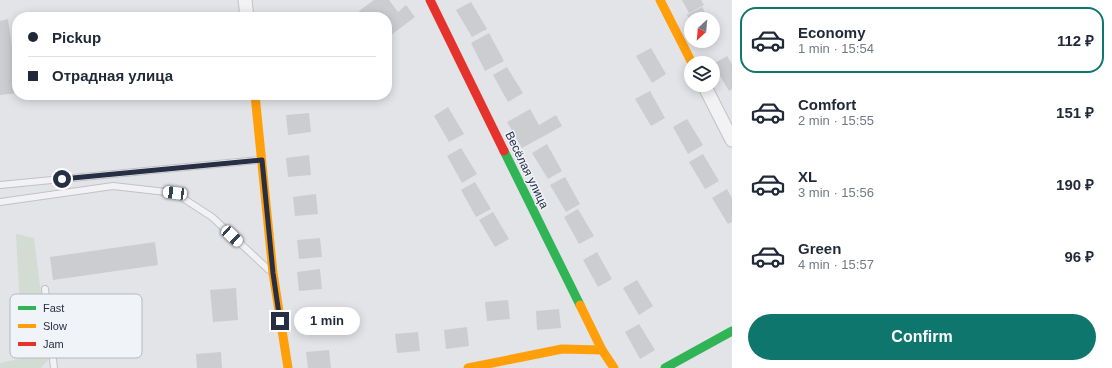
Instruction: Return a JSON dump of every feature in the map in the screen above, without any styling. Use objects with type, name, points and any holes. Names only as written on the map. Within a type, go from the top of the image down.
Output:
[{"type":"street","points":[[245,0],[246,12]]},
{"type":"street","name":"Весёлая улица","points":[[430,0],[602,350],[614,368]]},
{"type":"street","points":[[660,0],[688,56]]},
{"type":"street","points":[[708,92],[732,140]]},
{"type":"street","points":[[256,100],[273,273],[288,368]]},
{"type":"street","points":[[665,368],[732,331]]},
{"type":"street","points":[[468,368],[562,349],[602,350]]},
{"type":"lane","points":[[0,185],[262,160]]},
{"type":"lane","points":[[0,202],[113,186],[175,193],[212,217],[273,273]]},
{"type":"lane","points":[[46,289],[47,294]]},
{"type":"lane","points":[[53,358],[54,368]]},
{"type":"shaded area","points":[[16,234],[34,238],[41,294],[19,294]]},
{"type":"shaded area","points":[[23,358],[49,359],[41,368],[0,368],[0,363]]},
{"type":"building","points":[[374,0],[389,0],[398,12],[406,5],[415,17],[392,34],[392,12],[359,11]]},
{"type":"building","points":[[682,0],[701,0],[704,5],[688,12]]},
{"type":"building","points":[[471,2],[487,29],[472,37],[456,10]]},
{"type":"building","points":[[702,7],[705,12],[693,12]]},
{"type":"building","points":[[8,19],[12,47],[12,94],[0,95],[0,21]]},
{"type":"building","points":[[489,33],[504,61],[485,71],[471,43]]},
{"type":"building","points":[[651,48],[666,74],[652,83],[636,56]]},
{"type":"building","points":[[727,56],[732,64],[732,89],[729,91],[720,76],[720,60]]},
{"type":"building","points":[[507,67],[523,93],[508,102],[493,75]]},
{"type":"building","points":[[650,91],[665,118],[651,126],[635,99]]},
{"type":"building","points":[[448,107],[464,134],[449,142],[434,116]]},
{"type":"building","points":[[530,109],[539,125],[556,115],[562,126],[522,148],[507,122]]},
{"type":"building","points":[[309,113],[311,132],[288,135],[286,115]]},
{"type":"building","points":[[687,119],[703,145],[688,154],[673,127]]},
{"type":"building","points":[[547,144],[562,171],[548,179],[532,153]]},
{"type":"building","points":[[461,148],[477,174],[462,183],[447,156]]},
{"type":"building","points":[[703,154],[719,181],[705,189],[689,162]]},
{"type":"building","points":[[309,155],[311,175],[288,177],[286,158]]},
{"type":"building","points":[[565,177],[580,204],[566,212],[550,185]]},
{"type":"building","points":[[475,182],[491,209],[476,217],[461,190]]},
{"type":"building","points":[[727,189],[732,198],[732,222],[728,224],[712,198]]},
{"type":"building","points":[[316,194],[318,214],[295,216],[293,197]]},
{"type":"building","points":[[578,209],[594,236],[579,244],[564,217]]},
{"type":"building","points":[[493,212],[509,239],[495,247],[479,220]]},
{"type":"building","points":[[320,238],[322,257],[299,259],[297,240]]},
{"type":"building","points":[[155,242],[158,265],[53,280],[50,257]]},
{"type":"building","points":[[597,252],[612,279],[598,287],[583,260]]},
{"type":"building","points":[[320,269],[322,289],[299,291],[297,272]]},
{"type":"building","points":[[637,280],[653,306],[639,315],[623,288]]},
{"type":"building","points":[[236,288],[238,320],[213,322],[210,290]]},
{"type":"building","points":[[508,300],[510,319],[487,321],[485,302]]},
{"type":"building","points":[[559,309],[561,328],[537,330],[536,311]]},
{"type":"building","points":[[324,314],[325,333],[306,334],[305,315]]},
{"type":"building","points":[[639,324],[655,350],[640,359],[625,332]]},
{"type":"building","points":[[467,327],[469,346],[446,349],[444,330]]},
{"type":"building","points":[[418,332],[420,351],[397,353],[395,334]]},
{"type":"building","points":[[329,350],[331,368],[308,368],[306,352]]},
{"type":"building","points":[[221,352],[222,368],[197,368],[196,354]]},
{"type":"traffic: fast","points":[[504,151],[580,305]]},
{"type":"traffic: fast","points":[[665,368],[732,331]]},
{"type":"traffic: slow","points":[[660,0],[688,56]]},
{"type":"traffic: slow","points":[[256,100],[273,273],[288,368]]},
{"type":"traffic: slow","points":[[580,305],[602,350],[614,368]]},
{"type":"traffic: slow","points":[[468,368],[562,349],[602,350]]},
{"type":"traffic: jam","points":[[430,0],[504,151]]},
{"type":"route","points":[[62,179],[262,160],[273,273],[280,321]]}]
